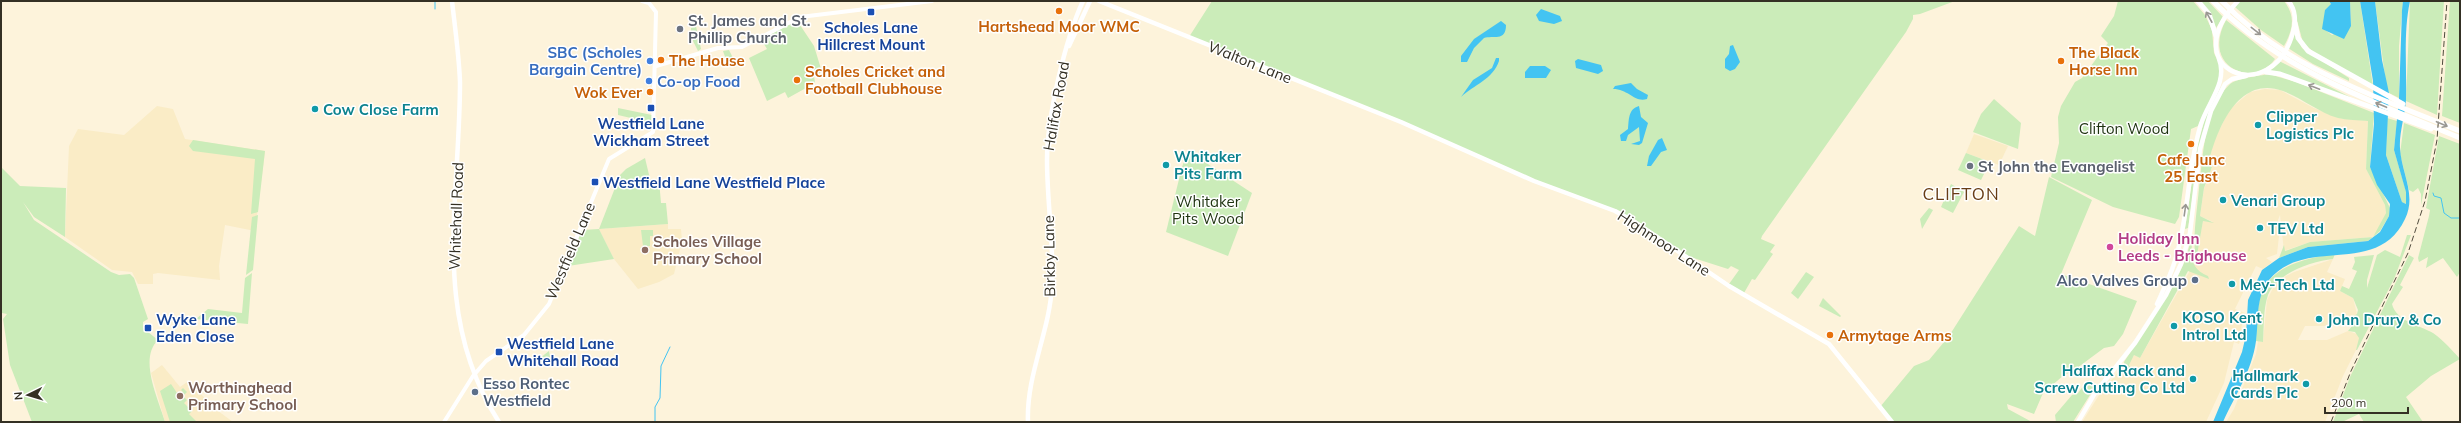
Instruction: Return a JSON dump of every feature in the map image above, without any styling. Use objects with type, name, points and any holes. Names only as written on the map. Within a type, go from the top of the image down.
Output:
[{"type":"highway","points":[[2198,1],[2209,14],[2216,36]]},
{"type":"highway","points":[[2213,1],[2233,20],[2275,49],[2354,87],[2460,131]]},
{"type":"highway","points":[[2224,3],[2289,62],[2352,93],[2456,136]]},
{"type":"highway","points":[[2295,23],[2298,38],[2308,51],[2357,80],[2427,117]]},
{"type":"highway","points":[[2266,72],[2280,74],[2419,125],[2456,136]]},
{"type":"main road","name":"Whitehall Road","points":[[452,1],[460,82],[452,239],[453,262],[460,321],[473,376],[499,422]]},
{"type":"main road","points":[[642,1],[649,3],[656,12],[656,66],[718,48],[742,47],[800,17],[932,1]]},
{"type":"main road","name":"Halifax Road","points":[[1047,160],[1053,110],[1065,52],[1077,13],[1084,1]]},
{"type":"main road","name":"Halifax Road","points":[[1065,52],[1090,1]]},
{"type":"main road","name":"Walton Lane","points":[[1099,1],[1401,122]]},
{"type":"main road","points":[[2154,313],[2175,260],[2182,231],[2200,125],[2222,80],[2222,68],[2219,59],[2216,36],[2221,23],[2238,1]]},
{"type":"main road","points":[[2078,422],[2095,393],[2127,354],[2174,280],[2190,233],[2200,149],[2206,125],[2225,84],[2232,79],[2266,72],[2277,61],[2289,43],[2295,23],[2294,15],[2288,1]]},
{"type":"main road","points":[[2219,59],[2227,68],[2238,74],[2246,76]]},
{"type":"main road","name":"Westfield Lane","points":[[444,422],[473,376],[486,361],[524,334],[536,322],[557,287],[575,238],[609,159],[652,132],[656,66]]},
{"type":"main road","name":"Highmoor Lane","points":[[1401,122],[1534,181],[1615,211],[1634,222],[1729,286],[1829,344],[1892,422]]},
{"type":"main road","name":"Birkby Lane","points":[[1028,422],[1030,394],[1052,285],[1047,160]]},
{"type":"main road","points":[[2182,231],[2190,233]]},
{"type":"shaded area","points":[[2265,89],[2280,90],[2314,108],[2339,118],[2368,121],[2366,169],[2385,205],[2386,213],[2379,228],[2373,237],[2310,242],[2284,251],[2280,215],[2278,220],[2280,227],[2277,254],[2266,258],[2272,262],[2263,269],[2256,266],[2235,309],[2245,313],[2241,329],[2243,334],[2239,344],[2234,342],[2224,383],[2206,422],[2082,422],[2101,392],[2120,370],[2125,372],[2134,355],[2140,358],[2196,260],[2203,221],[2213,222],[2200,216],[2204,189],[2212,167],[2208,165],[2214,140],[2230,109],[2250,92]]},
{"type":"shaded area","points":[[157,106],[173,109],[185,139],[265,151],[255,231],[225,225],[219,266],[220,280],[158,273],[153,274],[153,284],[138,284],[132,272],[112,270],[65,237],[69,146],[78,129],[124,135]]},
{"type":"shaded area","points":[[1974,134],[2008,146],[1999,165],[1966,153]]},
{"type":"shaded area","name":"Scholes Village Primary School","points":[[668,224],[668,229],[681,229],[682,241],[674,274],[659,282],[638,289],[614,259],[599,229]]},
{"type":"shaded area","points":[[2333,259],[2327,272],[2345,279],[2340,291],[2353,298],[2357,314],[2343,323],[2332,326],[2305,326],[2298,340],[2327,340],[2348,331],[2363,336],[2343,376],[2325,422],[2226,422],[2234,409],[2256,354],[2258,341],[2263,342],[2267,300],[2274,286],[2282,278],[2294,272]]},
{"type":"shaded area","name":"Worthinghead Primary School","points":[[162,365],[180,387],[190,380],[210,405],[233,422],[165,422],[151,373]]},
{"type":"green space","points":[[1212,1],[1955,1],[1920,14],[1913,15],[1913,19],[1906,32],[1762,236],[1761,239],[1775,245],[1770,252],[1773,254],[1755,280],[1752,279],[1744,293],[1729,284],[1739,270],[1731,266],[1728,269],[1681,254],[1615,211],[1566,193],[1423,132],[1189,37]]},
{"type":"green space","name":"Clifton Wood","points":[[2118,1],[2193,1],[2205,15],[2212,30],[2214,53],[2220,66],[2219,81],[2198,126],[2191,129],[2179,217],[2175,224],[2113,207],[2051,177],[2059,143],[2058,117],[2061,106],[2075,82],[2082,78],[2108,43],[2101,36],[2114,16]]},
{"type":"green space","points":[[2199,1],[2208,1],[2223,17],[2216,28],[2211,16]]},
{"type":"green space","points":[[2240,1],[2284,1],[2290,12],[2292,23],[2284,46],[2261,30],[2235,7]]},
{"type":"green space","points":[[2292,1],[2329,1],[2331,4],[2324,29],[2332,35],[2351,26],[2350,1],[2360,1],[2373,86],[2315,53],[2303,43]]},
{"type":"green space","points":[[2375,1],[2403,1],[2399,46],[2399,98],[2389,93],[2386,84]]},
{"type":"green space","points":[[2410,1],[2444,1],[2437,115],[2406,101]]},
{"type":"green space","points":[[2450,1],[2460,1],[2460,123],[2442,116]]},
{"type":"green space","points":[[2226,20],[2275,59],[2266,68],[2255,72],[2244,72],[2233,69],[2225,61],[2220,51],[2220,37]]},
{"type":"green space","points":[[794,22],[798,22],[814,46],[822,72],[814,76],[815,83],[788,98],[785,92],[767,101],[749,58],[767,49],[761,39]]},
{"type":"green space","points":[[696,26],[701,49],[698,51],[691,37],[691,28]]},
{"type":"green space","points":[[2295,34],[2302,48],[2349,78],[2349,81],[2313,64],[2288,48]]},
{"type":"green space","points":[[729,50],[735,62],[728,65],[723,51]]},
{"type":"green space","points":[[2279,61],[2350,97],[2350,98],[2270,71]]},
{"type":"green space","points":[[2269,74],[2296,82],[2374,113],[2370,167],[2390,208],[2389,216],[2380,231],[2373,237],[2386,213],[2385,205],[2366,169],[2368,121],[2338,118],[2283,91],[2267,88],[2253,91],[2241,98],[2231,109],[2217,137],[2208,165],[2212,167],[2204,188],[2200,216],[2214,223],[2203,221],[2196,261],[2196,216],[2202,162],[2206,134],[2214,107],[2221,95],[2232,83],[2242,79]]},
{"type":"green space","points":[[2221,86],[2202,134],[2188,228],[2185,229],[2197,146],[2205,118]]},
{"type":"green space","points":[[1994,99],[2021,123],[2018,149],[1973,132],[1981,114]]},
{"type":"green space","points":[[618,108],[652,115],[652,123],[618,115]]},
{"type":"green space","points":[[2387,118],[2397,121],[2394,150],[2406,191],[2406,204],[2402,202],[2386,155]]},
{"type":"green space","points":[[2404,123],[2435,135],[2421,205],[2421,194],[2418,188],[2413,192],[2409,190],[2400,154]]},
{"type":"green space","points":[[2439,136],[2460,144],[2460,272],[2457,277],[2443,258],[2426,268],[2428,257],[2419,262],[2418,258],[2429,216],[2430,210],[2426,208]]},
{"type":"green space","points":[[193,140],[265,151],[258,212],[251,214],[255,159],[193,151],[189,146]]},
{"type":"green space","name":"Whitaker Pits Wood","points":[[1188,151],[1252,193],[1228,256],[1166,232],[1182,167]]},
{"type":"green space","points":[[1966,153],[1990,162],[1981,180],[1958,170]]},
{"type":"green space","points":[[645,158],[651,183],[659,180],[661,203],[666,203],[668,224],[599,229],[620,175],[626,169]]},
{"type":"green space","points":[[1,167],[20,186],[66,188],[65,237],[34,217],[23,202],[34,220],[111,272],[119,275],[130,274],[134,278],[148,319],[143,322],[143,328],[158,340],[152,348],[150,368],[155,391],[165,422],[32,422],[10,365],[3,319],[7,314],[2,313],[1,309]]},
{"type":"green space","points":[[2049,177],[2092,200],[2061,274],[2137,301],[2123,334],[2114,346],[2104,348],[2073,371],[2064,375],[2043,393],[2034,414],[2007,404],[2008,409],[2032,422],[1892,422],[1880,407],[1914,366],[1929,360],[1949,336],[2019,226],[2035,236]]},
{"type":"green space","points":[[1951,184],[1964,192],[1953,213],[1941,207]]},
{"type":"green space","points":[[1929,208],[1933,210],[1922,229],[1920,219]]},
{"type":"green space","points":[[258,215],[253,270],[246,275],[252,217]]},
{"type":"green space","points":[[599,229],[614,259],[568,266],[582,230]]},
{"type":"green space","points":[[641,230],[653,230],[653,236],[650,236],[650,246],[643,246]]},
{"type":"green space","points":[[2407,235],[2411,235],[2394,279],[2356,350],[2359,338],[2355,332],[2348,331],[2353,325],[2351,322],[2343,323],[2357,314],[2358,310],[2353,298],[2340,291],[2342,286],[2349,289],[2357,271],[2352,269],[2355,262],[2354,257],[2374,255],[2367,280],[2367,288],[2377,255],[2385,250],[2400,257]]},
{"type":"green space","points":[[2192,236],[2192,260],[2197,269],[2208,276],[2209,279],[2188,271],[2140,358],[2134,355],[2129,365],[2132,370],[2125,367],[2124,362],[2174,285],[2186,258]]},
{"type":"green space","points":[[2373,237],[2368,241],[2308,247],[2279,258],[2284,245],[2285,251],[2310,242]]},
{"type":"green space","points":[[2335,254],[2333,259],[2306,265],[2287,274],[2279,280],[2268,295],[2265,306],[2263,342],[2256,341],[2260,298],[2265,287],[2272,278],[2290,265],[2313,258]]},
{"type":"green space","points":[[2409,255],[2414,258],[2400,285],[2403,287],[2392,304],[2394,310],[2403,319],[2433,333],[2460,359],[2431,376],[2406,397],[2423,422],[2364,422],[2359,414],[2342,422],[2333,422],[2350,377]]},
{"type":"green space","points":[[1806,272],[1814,277],[1798,299],[1791,293]]},
{"type":"green space","points":[[252,273],[248,324],[196,319],[208,309],[242,313],[245,278]]},
{"type":"green space","points":[[1823,298],[1841,316],[1840,317],[1819,306]]},
{"type":"green space","points":[[549,351],[551,364],[531,365]]},
{"type":"green space","points":[[2088,380],[2095,387],[2073,422],[2056,422],[2055,415],[2072,395],[2078,393]]},
{"type":"green space","points":[[171,384],[179,396],[183,392],[181,390],[183,388],[187,392],[183,396],[187,400],[184,403],[192,411],[189,414],[197,422],[170,422],[160,391]]},
{"type":"water","points":[[2329,1],[2350,1],[2351,26],[2344,39],[2322,29],[2325,10],[2331,4]]},
{"type":"water","points":[[2360,1],[2375,1],[2382,60],[2389,93],[2386,155],[2402,202],[2406,204],[2406,192],[2394,150],[2399,98],[2402,10],[2403,1],[2410,1],[2406,38],[2406,100],[2400,142],[2401,157],[2409,192],[2408,210],[2405,219],[2393,237],[2377,247],[2359,252],[2321,256],[2302,260],[2284,267],[2269,280],[2261,294],[2258,310],[2256,341],[2251,363],[2223,422],[2213,422],[2242,352],[2246,335],[2248,300],[2262,270],[2279,258],[2308,247],[2368,241],[2380,232],[2389,216],[2390,204],[2377,185],[2370,167],[2374,124],[2373,81]]},
{"type":"water","points":[[1541,9],[1560,16],[1562,21],[1554,24],[1539,21],[1536,15]]},
{"type":"water","points":[[1501,21],[1506,25],[1504,34],[1498,37],[1484,38],[1474,48],[1467,62],[1461,62],[1461,56],[1474,39]]},
{"type":"water","points":[[1733,45],[1740,62],[1735,69],[1730,71],[1725,68],[1725,59],[1729,54],[1730,46]]},
{"type":"water","points":[[1496,58],[1499,58],[1499,61],[1492,73],[1461,97],[1473,80],[1492,68]]},
{"type":"water","points":[[1578,59],[1601,65],[1603,71],[1598,74],[1576,68],[1575,61]]},
{"type":"water","points":[[1530,66],[1545,66],[1551,70],[1546,78],[1525,78],[1525,72]]},
{"type":"water","points":[[1631,83],[1637,89],[1648,95],[1647,99],[1638,99],[1623,91],[1613,89],[1615,86]]},
{"type":"water","points":[[1639,106],[1641,117],[1648,123],[1642,143],[1639,145],[1631,144],[1640,141],[1639,127],[1628,135],[1626,141],[1621,141],[1620,135],[1628,129],[1631,112],[1635,107]]},
{"type":"water","points":[[1662,138],[1667,150],[1661,152],[1651,166],[1647,166],[1649,156],[1658,140]]},
{"type":"waterway","points":[[435,1],[435,9]]},
{"type":"waterway","points":[[2433,193],[2434,196],[2441,198],[2444,213],[2451,218],[2460,218]]},
{"type":"waterway","points":[[655,422],[655,407],[660,398],[661,366],[670,347]]},
{"type":"railway","points":[[2331,422],[2351,371],[2408,253],[2425,201],[2437,140],[2447,1]]},
{"type":"place","name":"Hartshead Moor WMC","points":[[1059,11]]},
{"type":"place","name":"Scholes Lane Hillcrest Mount","points":[[871,12]]},
{"type":"place","name":"St. James and St. Phillip Church","points":[[680,29]]},
{"type":"place","name":"The House","points":[[661,60]]},
{"type":"place","name":"SBC (Scholes Bargain Centre)","points":[[650,61]]},
{"type":"place","name":"The Black Horse Inn","points":[[2061,61]]},
{"type":"place","name":"Scholes Cricket and Football Clubhouse","points":[[797,80]]},
{"type":"place","name":"Co-op Food","points":[[649,81]]},
{"type":"place","name":"Wok Ever","points":[[650,92]]},
{"type":"place","name":"Westfield Lane Wickham Street","points":[[651,108]]},
{"type":"place","name":"Cow Close Farm","points":[[315,109]]},
{"type":"place","name":"Clipper Logistics Plc","points":[[2258,125]]},
{"type":"place","name":"Cafe Junc 25 East","points":[[2191,144]]},
{"type":"place","name":"Whitaker Pits Farm","points":[[1166,165]]},
{"type":"place","name":"St John the Evangelist","points":[[1970,166]]},
{"type":"place","name":"Westfield Lane Westfield Place","points":[[595,182]]},
{"type":"place","name":"Venari Group","points":[[2223,200]]},
{"type":"place","name":"TEV Ltd","points":[[2260,228]]},
{"type":"place","name":"Holiday Inn Leeds - Brighouse","points":[[2110,247]]},
{"type":"place","name":"Scholes Village Primary School","points":[[645,250]]},
{"type":"place","name":"Alco Valves Group","points":[[2195,280]]},
{"type":"place","name":"Mey-Tech Ltd","points":[[2232,284]]},
{"type":"place","name":"John Drury & Co","points":[[2319,319]]},
{"type":"place","name":"KOSO Kent Introl Ltd","points":[[2174,326]]},
{"type":"place","name":"Wyke Lane Eden Close","points":[[148,328]]},
{"type":"place","name":"Armytage Arms","points":[[1830,335]]},
{"type":"place","name":"Westfield Lane Whitehall Road","points":[[499,352]]},
{"type":"place","name":"Halifax Rack and Screw Cutting Co Ltd","points":[[2193,379]]},
{"type":"place","name":"Hallmark Cards Plc","points":[[2306,384]]},
{"type":"place","name":"Esso Rontec Westfield","points":[[475,392]]},
{"type":"place","name":"Worthinghead Primary School","points":[[180,396]]},
{"type":"district","name":"CLIFTON","points":[[1961,193]]}]
